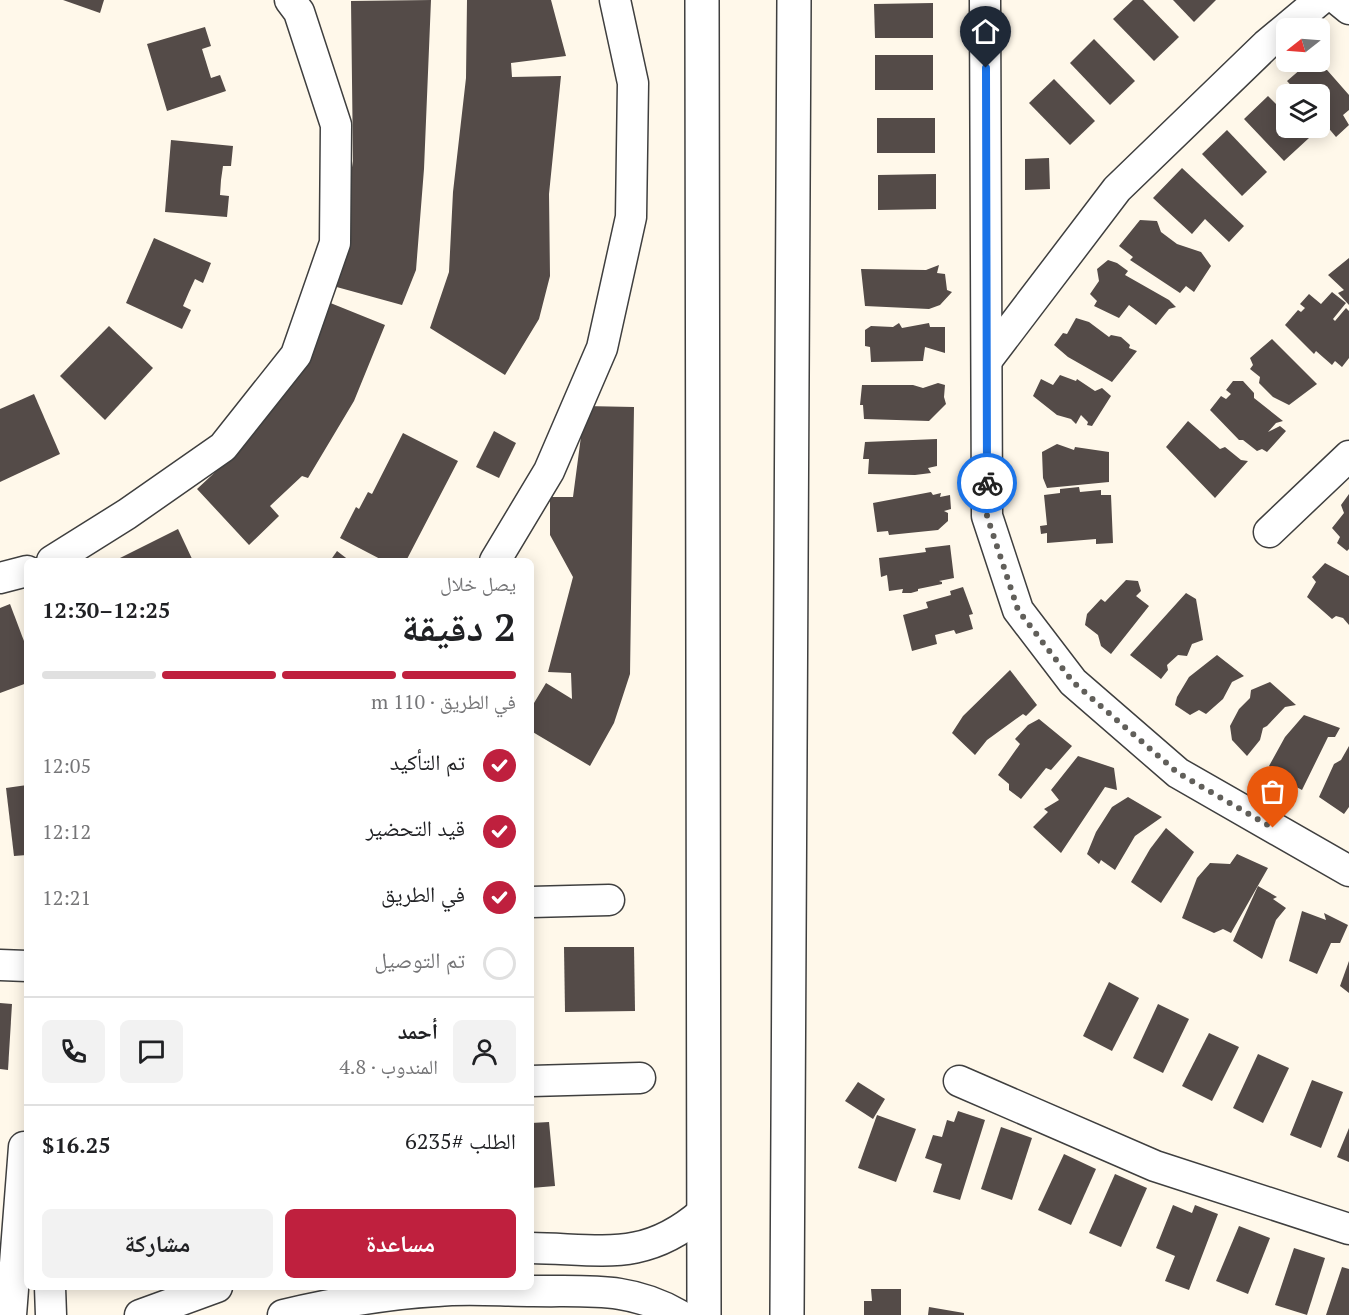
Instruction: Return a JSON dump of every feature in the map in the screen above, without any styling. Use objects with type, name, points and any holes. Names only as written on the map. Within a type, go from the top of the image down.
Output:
[{"type":"street","points":[[57,558],[127,514],[224,447],[296,355],[335,243],[336,125],[299,12],[290,0]]},
{"type":"street","points":[[497,558],[549,471],[602,348],[631,217],[633,83],[615,0]]},
{"type":"street","points":[[702,0],[702,1213],[704,1315]]},
{"type":"street","points":[[787,1315],[794,0]]},
{"type":"street","points":[[986,0],[987,516],[1018,610],[1073,682],[1178,773],[1349,871]]},
{"type":"street","points":[[987,360],[1117,189],[1266,45],[1320,0]]},
{"type":"street","points":[[1338,0],[1349,9]]},
{"type":"street","points":[[1269,532],[1349,456]]},
{"type":"street","points":[[0,578],[24,572]]},
{"type":"street","points":[[534,902],[609,900]]},
{"type":"street","points":[[0,965],[24,966]]},
{"type":"street","points":[[534,1081],[640,1078]]},
{"type":"street","points":[[959,1081],[1155,1166],[1349,1229]]},
{"type":"street","points":[[11,1315],[17,1147]]},
{"type":"street","points":[[555,1292],[543,1248],[632,1250],[658,1243],[681,1231],[702,1213]]},
{"type":"street","points":[[50,1290],[51,1315]]},
{"type":"street","points":[[140,1315],[209,1290]]},
{"type":"street","points":[[284,1315],[344,1300],[438,1290],[555,1292],[602,1290],[631,1294],[658,1303],[679,1315]]},
{"type":"building","points":[[63,0],[104,0],[100,13]]},
{"type":"building","points":[[431,0],[424,169],[416,270],[402,305],[333,286],[353,161],[351,1]]},
{"type":"building","points":[[467,0],[551,0],[566,56],[511,63],[512,77],[561,76],[549,194],[550,276],[539,319],[505,375],[430,328],[449,272],[453,192],[466,78]]},
{"type":"building","points":[[1133,0],[1143,0],[1179,37],[1154,61],[1113,19]]},
{"type":"building","points":[[1173,0],[1216,0],[1194,22]]},
{"type":"building","points":[[933,3],[933,38],[875,38],[874,4]]},
{"type":"building","points":[[205,27],[211,46],[202,49],[211,78],[220,75],[226,91],[167,111],[147,44]]},
{"type":"building","points":[[1094,39],[1135,81],[1110,105],[1070,63]]},
{"type":"building","points":[[875,55],[933,55],[933,90],[875,90]]},
{"type":"building","points":[[1297,72],[1329,72],[1349,95],[1349,110],[1343,115],[1349,125],[1336,137],[1330,130],[1330,84],[1290,84],[1287,81]]},
{"type":"building","points":[[1054,79],[1095,121],[1070,145],[1029,103]]},
{"type":"building","points":[[1268,96],[1276,104],[1276,138],[1309,138],[1284,161],[1244,119]]},
{"type":"building","points":[[877,118],[935,118],[935,153],[877,153]]},
{"type":"building","points":[[1227,130],[1267,172],[1242,196],[1202,154]]},
{"type":"building","points":[[171,140],[233,146],[231,166],[223,166],[221,180],[220,195],[229,196],[227,217],[165,212]]},
{"type":"building","points":[[1049,158],[1050,189],[1025,190],[1025,159]]},
{"type":"building","points":[[1182,168],[1244,226],[1229,242],[1205,219],[1192,234],[1153,198]]},
{"type":"building","points":[[936,174],[936,209],[878,210],[878,175]]},
{"type":"building","points":[[1140,220],[1157,221],[1161,232],[1177,244],[1201,252],[1211,266],[1194,292],[1186,286],[1180,293],[1130,260],[1133,257],[1119,246]]},
{"type":"building","points":[[154,238],[211,263],[203,283],[195,279],[189,292],[183,306],[191,310],[182,329],[126,303]]},
{"type":"building","points":[[1349,258],[1349,305],[1338,293],[1344,290],[1328,275]]},
{"type":"building","points":[[1108,260],[1128,271],[1125,275],[1169,300],[1176,307],[1169,309],[1156,325],[1129,305],[1119,318],[1094,306],[1097,301],[1090,294],[1099,281],[1097,269]]},
{"type":"building","points":[[939,265],[937,273],[945,274],[947,290],[952,292],[940,305],[929,309],[865,306],[861,269],[926,270]]},
{"type":"building","points":[[1332,292],[1346,303],[1333,319],[1335,321],[1346,308],[1349,311],[1349,358],[1342,367],[1335,361],[1332,365],[1316,351],[1314,354],[1285,325],[1298,310],[1301,312],[1305,308],[1300,304],[1309,294],[1321,304]]},
{"type":"building","points":[[328,302],[385,325],[354,401],[308,478],[302,476],[270,506],[279,516],[249,545],[197,489],[240,449]]},
{"type":"building","points":[[1076,318],[1089,322],[1109,337],[1111,335],[1121,337],[1130,345],[1129,348],[1137,351],[1112,382],[1068,357],[1054,345],[1063,333],[1067,334]]},
{"type":"building","points":[[899,323],[902,328],[929,323],[930,327],[945,327],[945,353],[925,347],[923,361],[871,362],[870,347],[865,346],[865,330],[871,326],[893,327]]},
{"type":"building","points":[[109,326],[153,368],[105,420],[60,376]]},
{"type":"building","points":[[1272,339],[1317,384],[1289,405],[1273,397],[1259,383],[1260,377],[1250,369],[1253,365],[1250,358]]},
{"type":"building","points":[[1060,375],[1076,381],[1077,379],[1095,391],[1102,388],[1111,396],[1092,426],[1087,425],[1088,422],[1081,415],[1076,424],[1071,419],[1057,415],[1033,396],[1041,379],[1053,385]]},
{"type":"building","points":[[1233,381],[1243,381],[1254,393],[1254,398],[1283,421],[1276,423],[1268,432],[1280,426],[1286,431],[1267,452],[1262,449],[1257,451],[1243,440],[1239,440],[1210,410],[1221,396],[1226,399],[1231,394],[1226,390]]},
{"type":"building","points":[[938,383],[945,385],[946,404],[929,421],[864,419],[863,405],[860,405],[862,385],[913,385],[923,388]]},
{"type":"building","points":[[34,394],[60,454],[0,482],[0,409]]},
{"type":"building","points":[[585,406],[634,407],[630,674],[614,723],[590,766],[534,733],[534,703],[546,683],[572,699],[571,673],[548,672],[573,577],[550,535],[550,497],[573,497]]},
{"type":"building","points":[[1188,421],[1220,449],[1225,447],[1241,460],[1248,461],[1215,498],[1166,447]]},
{"type":"building","points":[[494,431],[516,443],[499,478],[476,467]]},
{"type":"building","points":[[403,433],[458,461],[408,558],[378,558],[340,538],[356,507],[359,509],[368,492],[372,494]]},
{"type":"building","points":[[937,439],[937,466],[928,468],[931,473],[868,474],[869,459],[863,459],[865,442]]},
{"type":"building","points":[[1057,444],[1074,450],[1075,447],[1109,452],[1109,482],[1047,488],[1043,478],[1042,452]]},
{"type":"building","points":[[1079,487],[1080,492],[1101,490],[1101,495],[1111,495],[1113,543],[1096,544],[1096,539],[1047,543],[1047,533],[1041,534],[1040,526],[1047,525],[1044,495],[1060,493],[1060,489]]},
{"type":"building","points":[[931,492],[933,495],[941,493],[940,497],[950,495],[951,509],[944,511],[948,513],[948,521],[938,530],[889,535],[888,531],[877,532],[873,503]]},
{"type":"building","points":[[1349,494],[1349,549],[1347,551],[1337,543],[1340,537],[1332,528],[1344,513],[1341,505]]},
{"type":"building","points":[[178,529],[192,558],[120,558]]},
{"type":"building","points":[[950,545],[954,578],[939,581],[942,584],[918,589],[911,593],[902,593],[903,589],[889,591],[887,575],[881,577],[879,558],[926,552],[925,548]]},
{"type":"building","points":[[337,551],[346,558],[332,558]]},
{"type":"building","points":[[1325,563],[1349,576],[1349,625],[1343,618],[1336,616],[1332,619],[1307,597],[1316,582],[1312,577]]},
{"type":"building","points":[[1126,580],[1138,581],[1141,591],[1136,596],[1149,606],[1111,654],[1101,646],[1098,635],[1085,625],[1087,614],[1101,599],[1105,602]]},
{"type":"building","points":[[963,587],[973,614],[969,615],[973,629],[956,634],[954,630],[935,635],[937,644],[912,651],[903,615],[928,608],[926,602],[951,595],[950,591]]},
{"type":"building","points":[[1186,593],[1196,599],[1203,640],[1192,644],[1187,656],[1178,655],[1167,665],[1168,670],[1161,679],[1130,655]]},
{"type":"building","points":[[10,604],[24,641],[24,684],[0,693],[0,608]]},
{"type":"building","points":[[1217,655],[1244,676],[1232,682],[1223,699],[1206,714],[1199,710],[1190,715],[1175,705],[1177,697],[1189,677]]},
{"type":"building","points":[[1010,670],[1037,705],[1026,716],[1023,714],[987,740],[975,755],[952,733],[963,716]]},
{"type":"building","points":[[1270,682],[1296,705],[1285,707],[1263,728],[1260,740],[1247,756],[1232,740],[1230,726],[1239,709],[1250,698],[1251,690]]},
{"type":"building","points":[[1304,715],[1340,728],[1335,737],[1328,737],[1302,790],[1289,783],[1288,779],[1269,766],[1285,737]]},
{"type":"building","points":[[1039,719],[1072,746],[1051,770],[1046,768],[1021,799],[1009,790],[1009,784],[998,775],[1020,744],[1015,739],[1028,725]]},
{"type":"building","points":[[1349,746],[1349,807],[1344,814],[1319,797],[1334,764],[1341,760]]},
{"type":"building","points":[[1078,756],[1114,768],[1117,790],[1105,787],[1061,853],[1033,827],[1048,812],[1044,809],[1059,800],[1051,790]]},
{"type":"building","points":[[24,785],[24,855],[14,856],[6,788]]},
{"type":"building","points":[[1128,797],[1162,817],[1135,836],[1115,870],[1101,860],[1099,864],[1087,854],[1096,832],[1112,807]]},
{"type":"building","points":[[1166,828],[1194,852],[1161,903],[1131,882],[1150,849]]},
{"type":"building","points":[[1237,854],[1268,868],[1231,933],[1223,929],[1214,933],[1182,918],[1197,878],[1210,863],[1230,864]]},
{"type":"building","points":[[1258,886],[1277,897],[1273,899],[1286,908],[1276,920],[1262,959],[1233,941]]},
{"type":"building","points":[[1302,911],[1326,920],[1324,913],[1348,925],[1340,943],[1331,943],[1317,974],[1289,961]]},
{"type":"building","points":[[564,947],[634,947],[635,1011],[565,1012]]},
{"type":"building","points":[[1349,961],[1349,993],[1340,986]]},
{"type":"building","points":[[1109,982],[1139,998],[1112,1051],[1083,1036]]},
{"type":"building","points":[[0,1003],[12,1004],[8,1070],[0,1069]]},
{"type":"building","points":[[1158,1004],[1189,1019],[1163,1073],[1133,1058]]},
{"type":"building","points":[[1209,1033],[1239,1047],[1212,1101],[1182,1086]]},
{"type":"building","points":[[1258,1054],[1289,1068],[1263,1123],[1233,1108]]},
{"type":"building","points":[[1312,1080],[1343,1092],[1321,1148],[1290,1135]]},
{"type":"building","points":[[858,1082],[885,1099],[873,1119],[845,1101]]},
{"type":"building","points":[[958,1111],[985,1120],[960,1200],[933,1192],[942,1164],[925,1158],[933,1135],[942,1137],[947,1120],[954,1122]]},
{"type":"building","points":[[877,1115],[916,1129],[896,1182],[858,1168]]},
{"type":"building","points":[[549,1122],[555,1186],[534,1188],[534,1123]]},
{"type":"building","points":[[1001,1127],[1032,1138],[1012,1200],[981,1189]]},
{"type":"building","points":[[1349,1128],[1349,1162],[1337,1157]]},
{"type":"building","points":[[1064,1154],[1096,1169],[1071,1225],[1038,1210]]},
{"type":"building","points":[[1115,1174],[1147,1188],[1121,1247],[1089,1233]]},
{"type":"building","points":[[1173,1205],[1192,1213],[1195,1205],[1218,1214],[1189,1290],[1165,1281],[1175,1256],[1156,1248]]},
{"type":"building","points":[[1239,1226],[1270,1238],[1248,1294],[1216,1281]]},
{"type":"building","points":[[1294,1248],[1325,1258],[1307,1315],[1275,1305]]},
{"type":"building","points":[[1342,1267],[1349,1269],[1349,1315],[1326,1315]]},
{"type":"building","points":[[871,1289],[901,1289],[901,1315],[864,1315],[864,1301],[872,1301]]},
{"type":"building","points":[[929,1307],[964,1313],[964,1315],[928,1315]]},
{"type":"way so far","points":[[987,483],[987,516],[1018,610],[1073,682],[1178,773],[1273,828]]},
{"type":"route","points":[[986,68],[987,483]]}]
